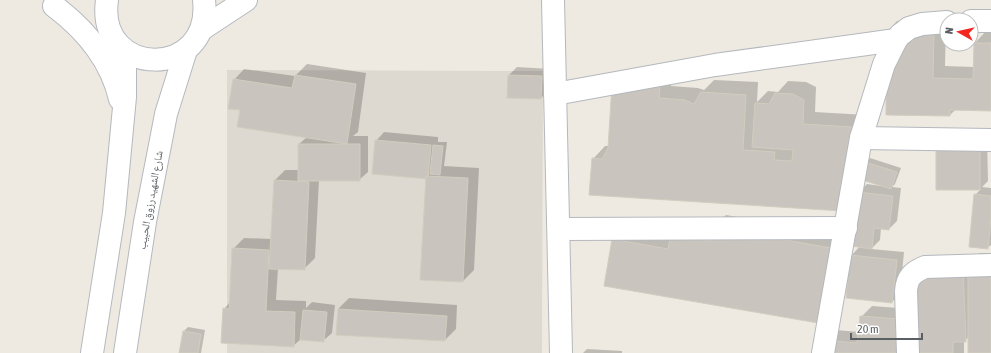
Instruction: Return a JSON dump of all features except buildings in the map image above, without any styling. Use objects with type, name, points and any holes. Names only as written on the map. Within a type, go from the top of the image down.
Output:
[{"type":"street","points":[[107,0],[105,11],[112,36],[125,51],[137,57],[150,60],[162,60],[175,57],[186,50],[195,41],[202,29],[205,12],[204,0]]},
{"type":"street","points":[[202,29],[246,0]]},
{"type":"street","points":[[553,0],[561,353]]},
{"type":"street","points":[[46,3],[108,26]]},
{"type":"street","points":[[46,3],[72,19],[100,52],[111,71],[123,113]]},
{"type":"street","points":[[979,21],[991,21]]},
{"type":"street","points":[[823,353],[861,138],[884,64],[896,40],[909,28],[922,24],[939,23]]},
{"type":"street","points":[[555,94],[715,66],[896,40]]},
{"type":"street","name":"شارع الشهيد رزوق الحبيب","points":[[125,353],[145,222],[166,114],[186,50]]},
{"type":"street","points":[[92,353],[97,330],[114,213],[123,113],[125,51]]},
{"type":"street","points":[[861,138],[991,140]]},
{"type":"street","points":[[559,229],[846,228]]},
{"type":"street","points":[[908,353],[906,284],[910,276],[916,271],[925,267],[991,265]]},
{"type":"shaded area","points":[[227,70],[543,71],[542,353],[227,353]]}]
